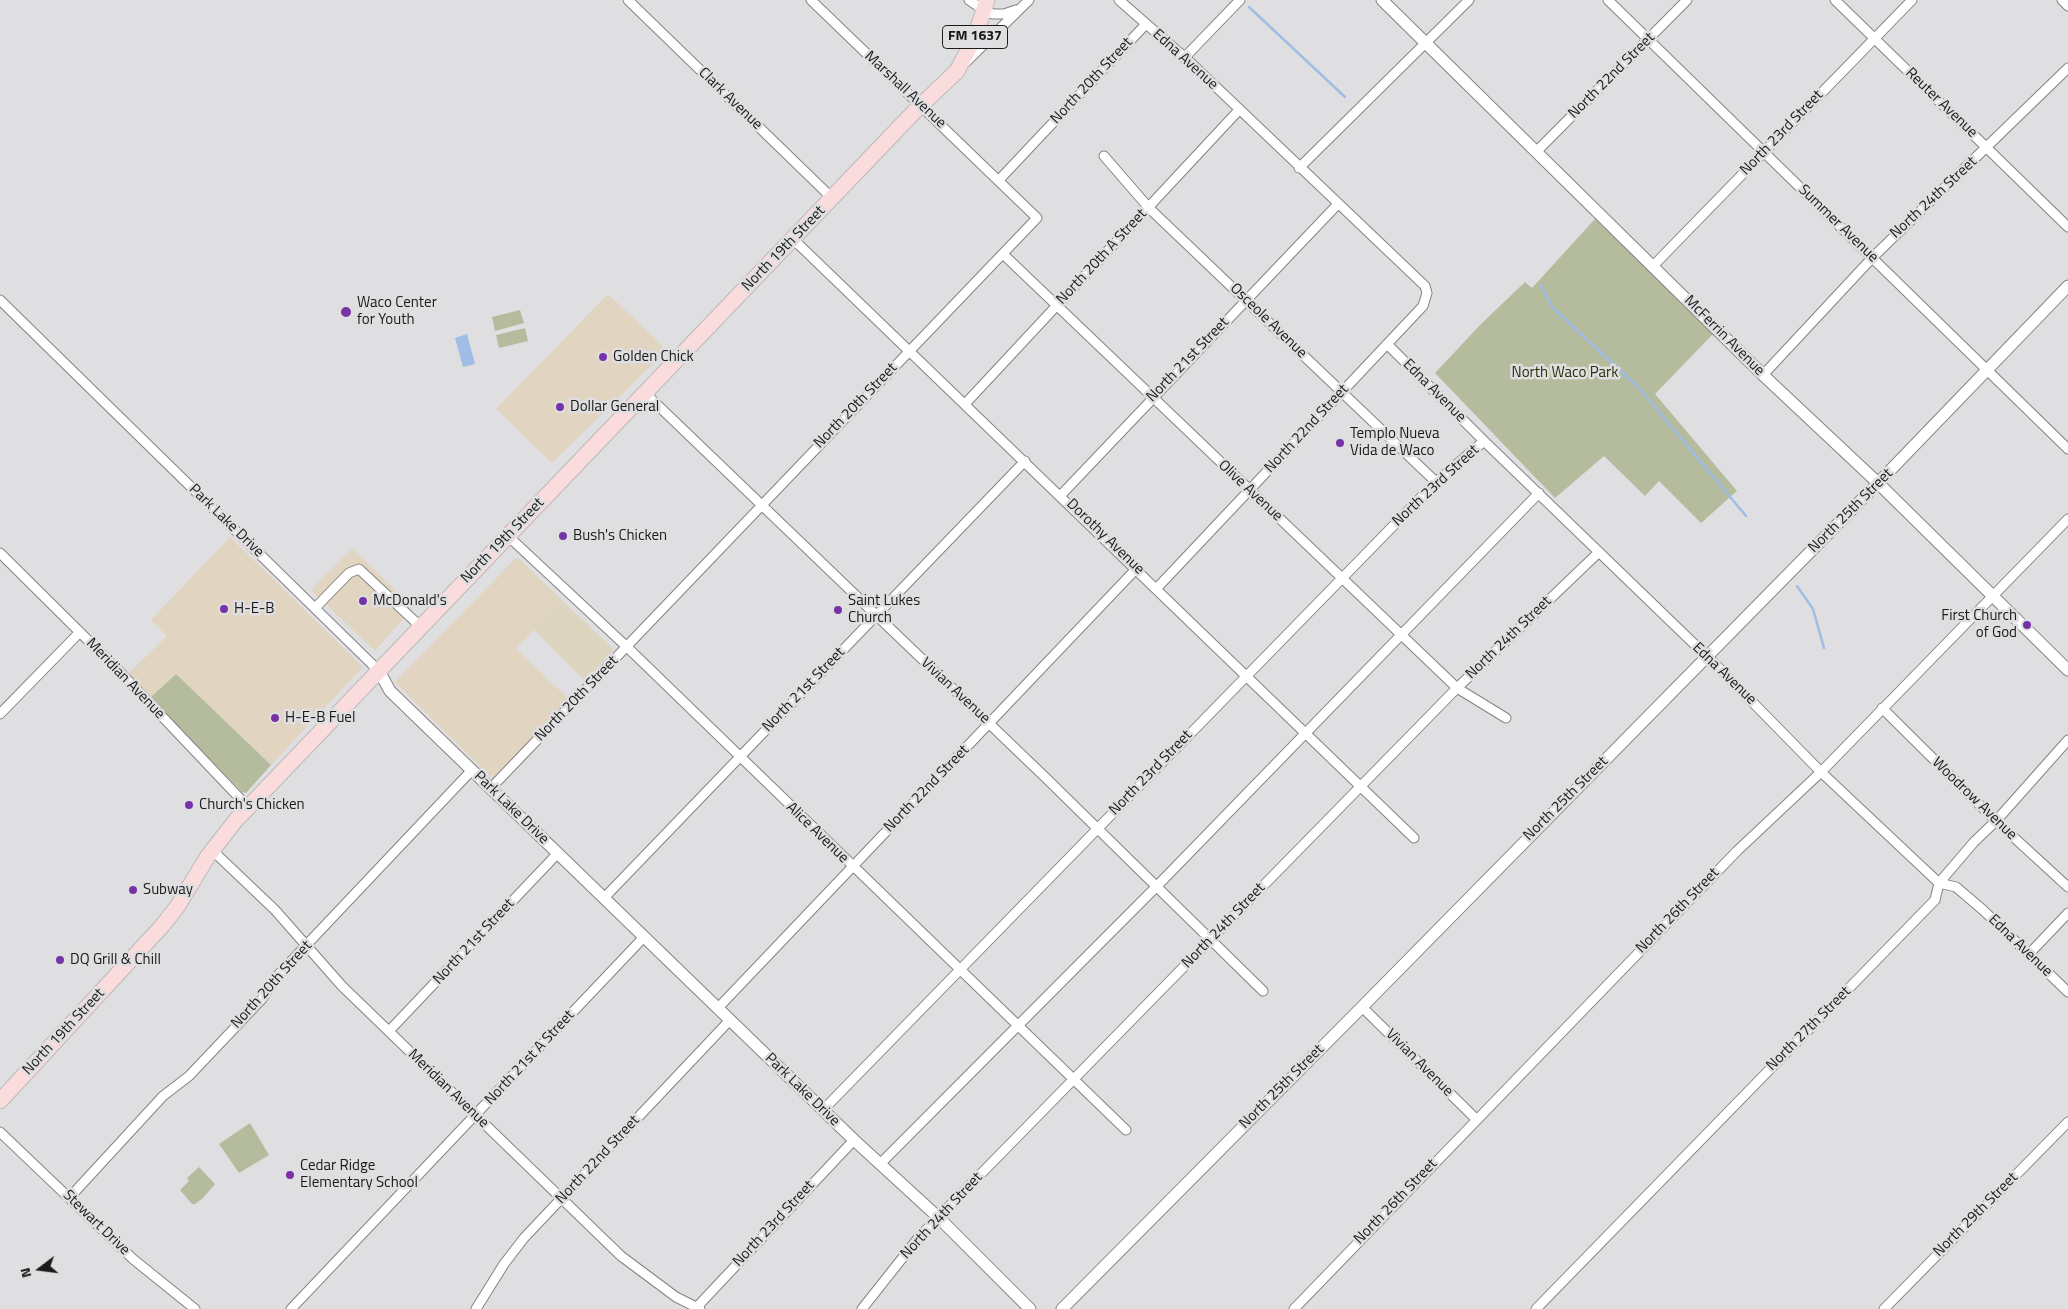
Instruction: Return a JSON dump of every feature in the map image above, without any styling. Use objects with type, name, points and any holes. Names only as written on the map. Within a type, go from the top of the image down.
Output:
[{"type":"main road","name":"FM 1637","points":[[957,71],[975,37],[986,6]]},
{"type":"main road","name":"North 19th Street","points":[[0,1101],[162,926],[177,907],[212,850],[248,807],[921,105],[957,71]]},
{"type":"street","name":"Clark Avenue","points":[[628,0],[832,198]]},
{"type":"street","name":"Marshall Avenue","points":[[811,0],[999,180]]},
{"type":"street","points":[[968,0],[1004,14],[1021,7]]},
{"type":"street","name":"North 19th Street","points":[[957,71],[1029,0]]},
{"type":"street","name":"Edna Avenue","points":[[1119,0],[1240,110],[1337,205],[1425,286]]},
{"type":"street","points":[[1184,58],[1240,0]]},
{"type":"street","name":"McFerrin Avenue","points":[[1382,0],[1763,375],[1878,484],[2068,670]]},
{"type":"street","points":[[1299,168],[1469,0]]},
{"type":"street","name":"Summer Avenue","points":[[1608,0],[2068,449]]},
{"type":"street","name":"North 22nd Street","points":[[1536,152],[1687,0]]},
{"type":"street","name":"Reuter Avenue","points":[[1835,0],[2068,226]]},
{"type":"street","name":"North 23rd Street","points":[[1653,266],[1912,0]]},
{"type":"street","points":[[2062,0],[2068,6]]},
{"type":"street","name":"North 20th Street","points":[[491,788],[1037,218],[999,180],[1146,24]]},
{"type":"street","name":"North 24th Street","points":[[1763,375],[1873,257],[2068,68]]},
{"type":"street","name":"North 20th A Street","points":[[965,404],[1240,110]]},
{"type":"street","name":"Osceole Avenue","points":[[1104,156],[1149,208],[1436,482]]},
{"type":"street","name":"North 21st Street","points":[[1061,495],[1337,205]]},
{"type":"street","name":"Dorothy Avenue","points":[[793,239],[1061,495],[1414,838]]},
{"type":"street","name":"Olive Avenue","points":[[1003,254],[1457,688],[1506,718]]},
{"type":"street","name":"North 22nd Street","points":[[1157,588],[1422,306],[1426,298],[1425,286]]},
{"type":"street","name":"North 25th Street","points":[[1062,1309],[1878,484],[2068,286]]},
{"type":"street","name":"Park Lake Drive","points":[[0,300],[379,671],[390,691],[854,1140],[939,1218],[1030,1309]]},
{"type":"street","name":"Edna Avenue","points":[[1387,344],[1598,553],[1707,657],[1820,772],[1939,883],[1956,887],[1983,910],[2068,992]]},
{"type":"street","name":"Vivian Avenue","points":[[645,393],[1098,828],[1263,991]]},
{"type":"street","name":"North 23rd Street","points":[[823,1110],[1436,482],[1484,441]]},
{"type":"street","name":"North 21st Street","points":[[604,898],[1025,461]]},
{"type":"street","points":[[881,1164],[1157,886],[1539,494]]},
{"type":"street","name":"North 26th Street","points":[[1294,1309],[1737,851],[1820,772],[2068,519]]},
{"type":"street","name":"Alice Avenue","points":[[508,536],[626,647],[1126,1130]]},
{"type":"street","name":"Meridian Avenue","points":[[0,553],[80,632],[248,807]]},
{"type":"street","name":"North 24th Street","points":[[862,1309],[907,1251],[1073,1080],[1457,688],[1598,553]]},
{"type":"street","name":"North 22nd Street","points":[[718,1008],[990,724],[1136,568]]},
{"type":"street","points":[[315,608],[349,574],[360,570],[421,627]]},
{"type":"street","points":[[0,714],[80,632]]},
{"type":"street","name":"Woodrow Avenue","points":[[1882,708],[1996,821],[2068,887]]},
{"type":"street","name":"North 27th Street","points":[[1536,1309],[1935,900],[1939,883],[2068,740]]},
{"type":"street","name":"North 20th Street","points":[[70,1197],[163,1096],[189,1076],[262,999],[278,975],[472,770]]},
{"type":"street","name":"Meridian Avenue","points":[[212,850],[275,910],[342,986],[621,1256],[676,1296],[697,1308]]},
{"type":"street","name":"North 21st Street","points":[[389,1031],[558,853]]},
{"type":"street","points":[[2029,954],[2068,913]]},
{"type":"street","name":"North 21st A Street","points":[[291,1309],[644,937]]},
{"type":"street","name":"Vivian Avenue","points":[[1362,1007],[1476,1119]]},
{"type":"street","name":"North 22nd Street","points":[[476,1309],[524,1238],[562,1200],[730,1020]]},
{"type":"street","name":"North 29th Street","points":[[1884,1309],[2068,1122]]},
{"type":"street","name":"Stewart Drive","points":[[0,1132],[133,1258],[195,1309]]},
{"type":"street","name":"North 23rd Street","points":[[697,1308],[854,1140]]},
{"type":"shaded area","points":[[608,294],[667,350],[552,463],[496,409]]},
{"type":"shaded area","points":[[230,537],[363,667],[271,765],[176,674],[150,698],[128,674],[167,636],[151,620]]},
{"type":"shaded area","points":[[353,548],[413,608],[375,651],[311,590]]},
{"type":"shaded area","points":[[517,557],[562,600],[516,649],[569,699],[493,779],[395,682]]},
{"type":"shaded area","points":[[562,600],[614,650],[585,681],[534,630]]},
{"type":"green space","name":"North Waco Park","points":[[1595,219],[1714,333],[1655,394],[1737,491],[1701,523],[1659,481],[1645,496],[1604,456],[1555,498],[1435,373],[1481,324],[1525,282],[1532,288]]},
{"type":"green space","points":[[520,310],[524,323],[495,331],[492,317]]},
{"type":"green space","points":[[525,328],[528,341],[499,348],[496,335]]},
{"type":"green space","points":[[176,674],[271,765],[246,793],[242,792],[150,698]]},
{"type":"green space","points":[[250,1123],[269,1155],[239,1173],[219,1144]]},
{"type":"green space","points":[[199,1167],[215,1184],[203,1198],[192,1204],[180,1190],[189,1181],[187,1178]]},
{"type":"water","points":[[467,334],[475,364],[463,367],[455,338]]},
{"type":"waterway","points":[[1249,7],[1345,97]]},
{"type":"waterway","points":[[1541,285],[1552,307],[1639,388],[1746,516]]},
{"type":"waterway","points":[[1797,586],[1813,609],[1824,648]]},
{"type":"place","name":"Waco Center for Youth","points":[[346,312]]},
{"type":"place","name":"Golden Chick","points":[[603,357]]},
{"type":"place","name":"Dollar General","points":[[560,407]]},
{"type":"place","name":"Templo Nueva Vida de Waco","points":[[1340,443]]},
{"type":"place","name":"Bush's Chicken","points":[[563,536]]},
{"type":"place","name":"McDonald's","points":[[363,601]]},
{"type":"place","name":"H-E-B","points":[[224,609]]},
{"type":"place","name":"Saint Lukes Church","points":[[838,610]]},
{"type":"place","name":"First Church of God","points":[[2027,625]]},
{"type":"place","name":"H-E-B Fuel","points":[[275,718]]},
{"type":"place","name":"Church's Chicken","points":[[189,805]]},
{"type":"place","name":"Subway","points":[[133,890]]},
{"type":"place","name":"DQ Grill & Chill","points":[[60,960]]},
{"type":"place","name":"Cedar Ridge Elementary School","points":[[290,1175]]}]
